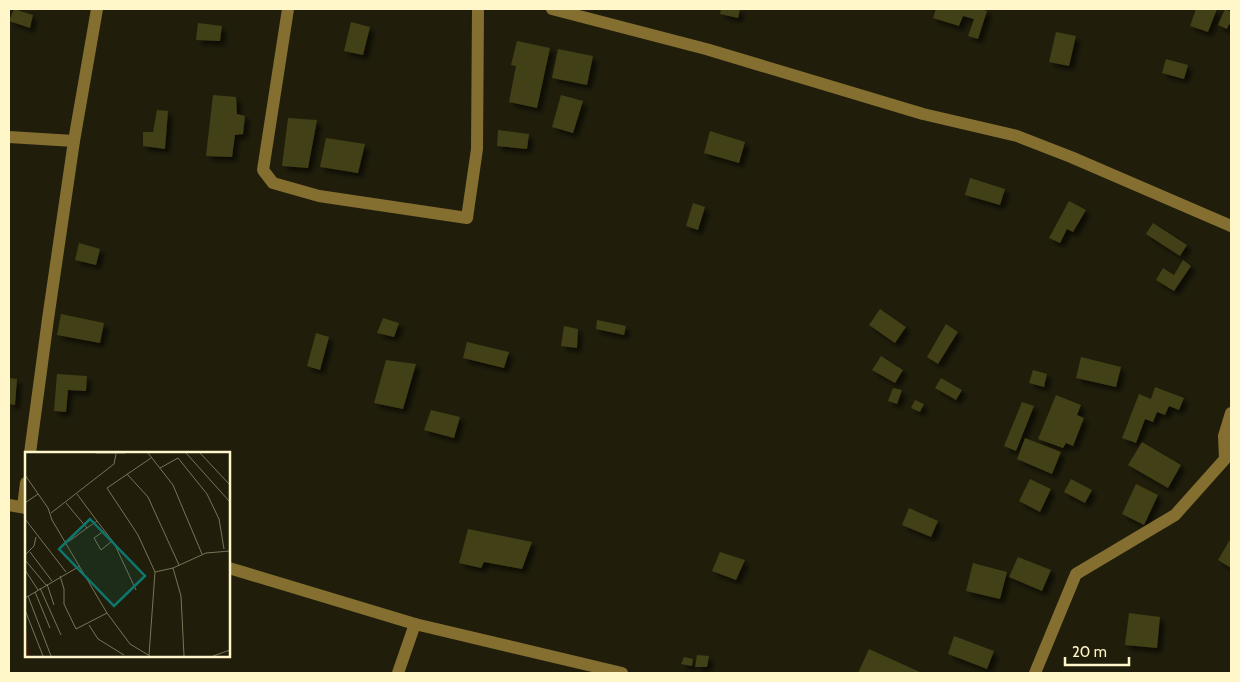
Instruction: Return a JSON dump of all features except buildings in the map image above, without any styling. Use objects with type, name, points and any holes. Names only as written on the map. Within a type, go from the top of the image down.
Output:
[{"type":"street","points":[[30,452],[74,141],[97,9]]},
{"type":"street","points":[[288,9],[263,170],[273,183],[319,196],[467,218],[477,150],[478,9]]},
{"type":"street","points":[[552,9],[706,49],[923,114],[1017,136],[1071,157],[1231,226]]},
{"type":"street","points":[[9,137],[74,141]]},
{"type":"street","points":[[1035,673],[1076,574],[1175,515],[1225,459],[1224,436],[1231,413]]},
{"type":"street","points":[[9,505],[25,508]]},
{"type":"street","points":[[230,568],[415,624],[622,673]]},
{"type":"street","points":[[398,673],[415,624]]}]
